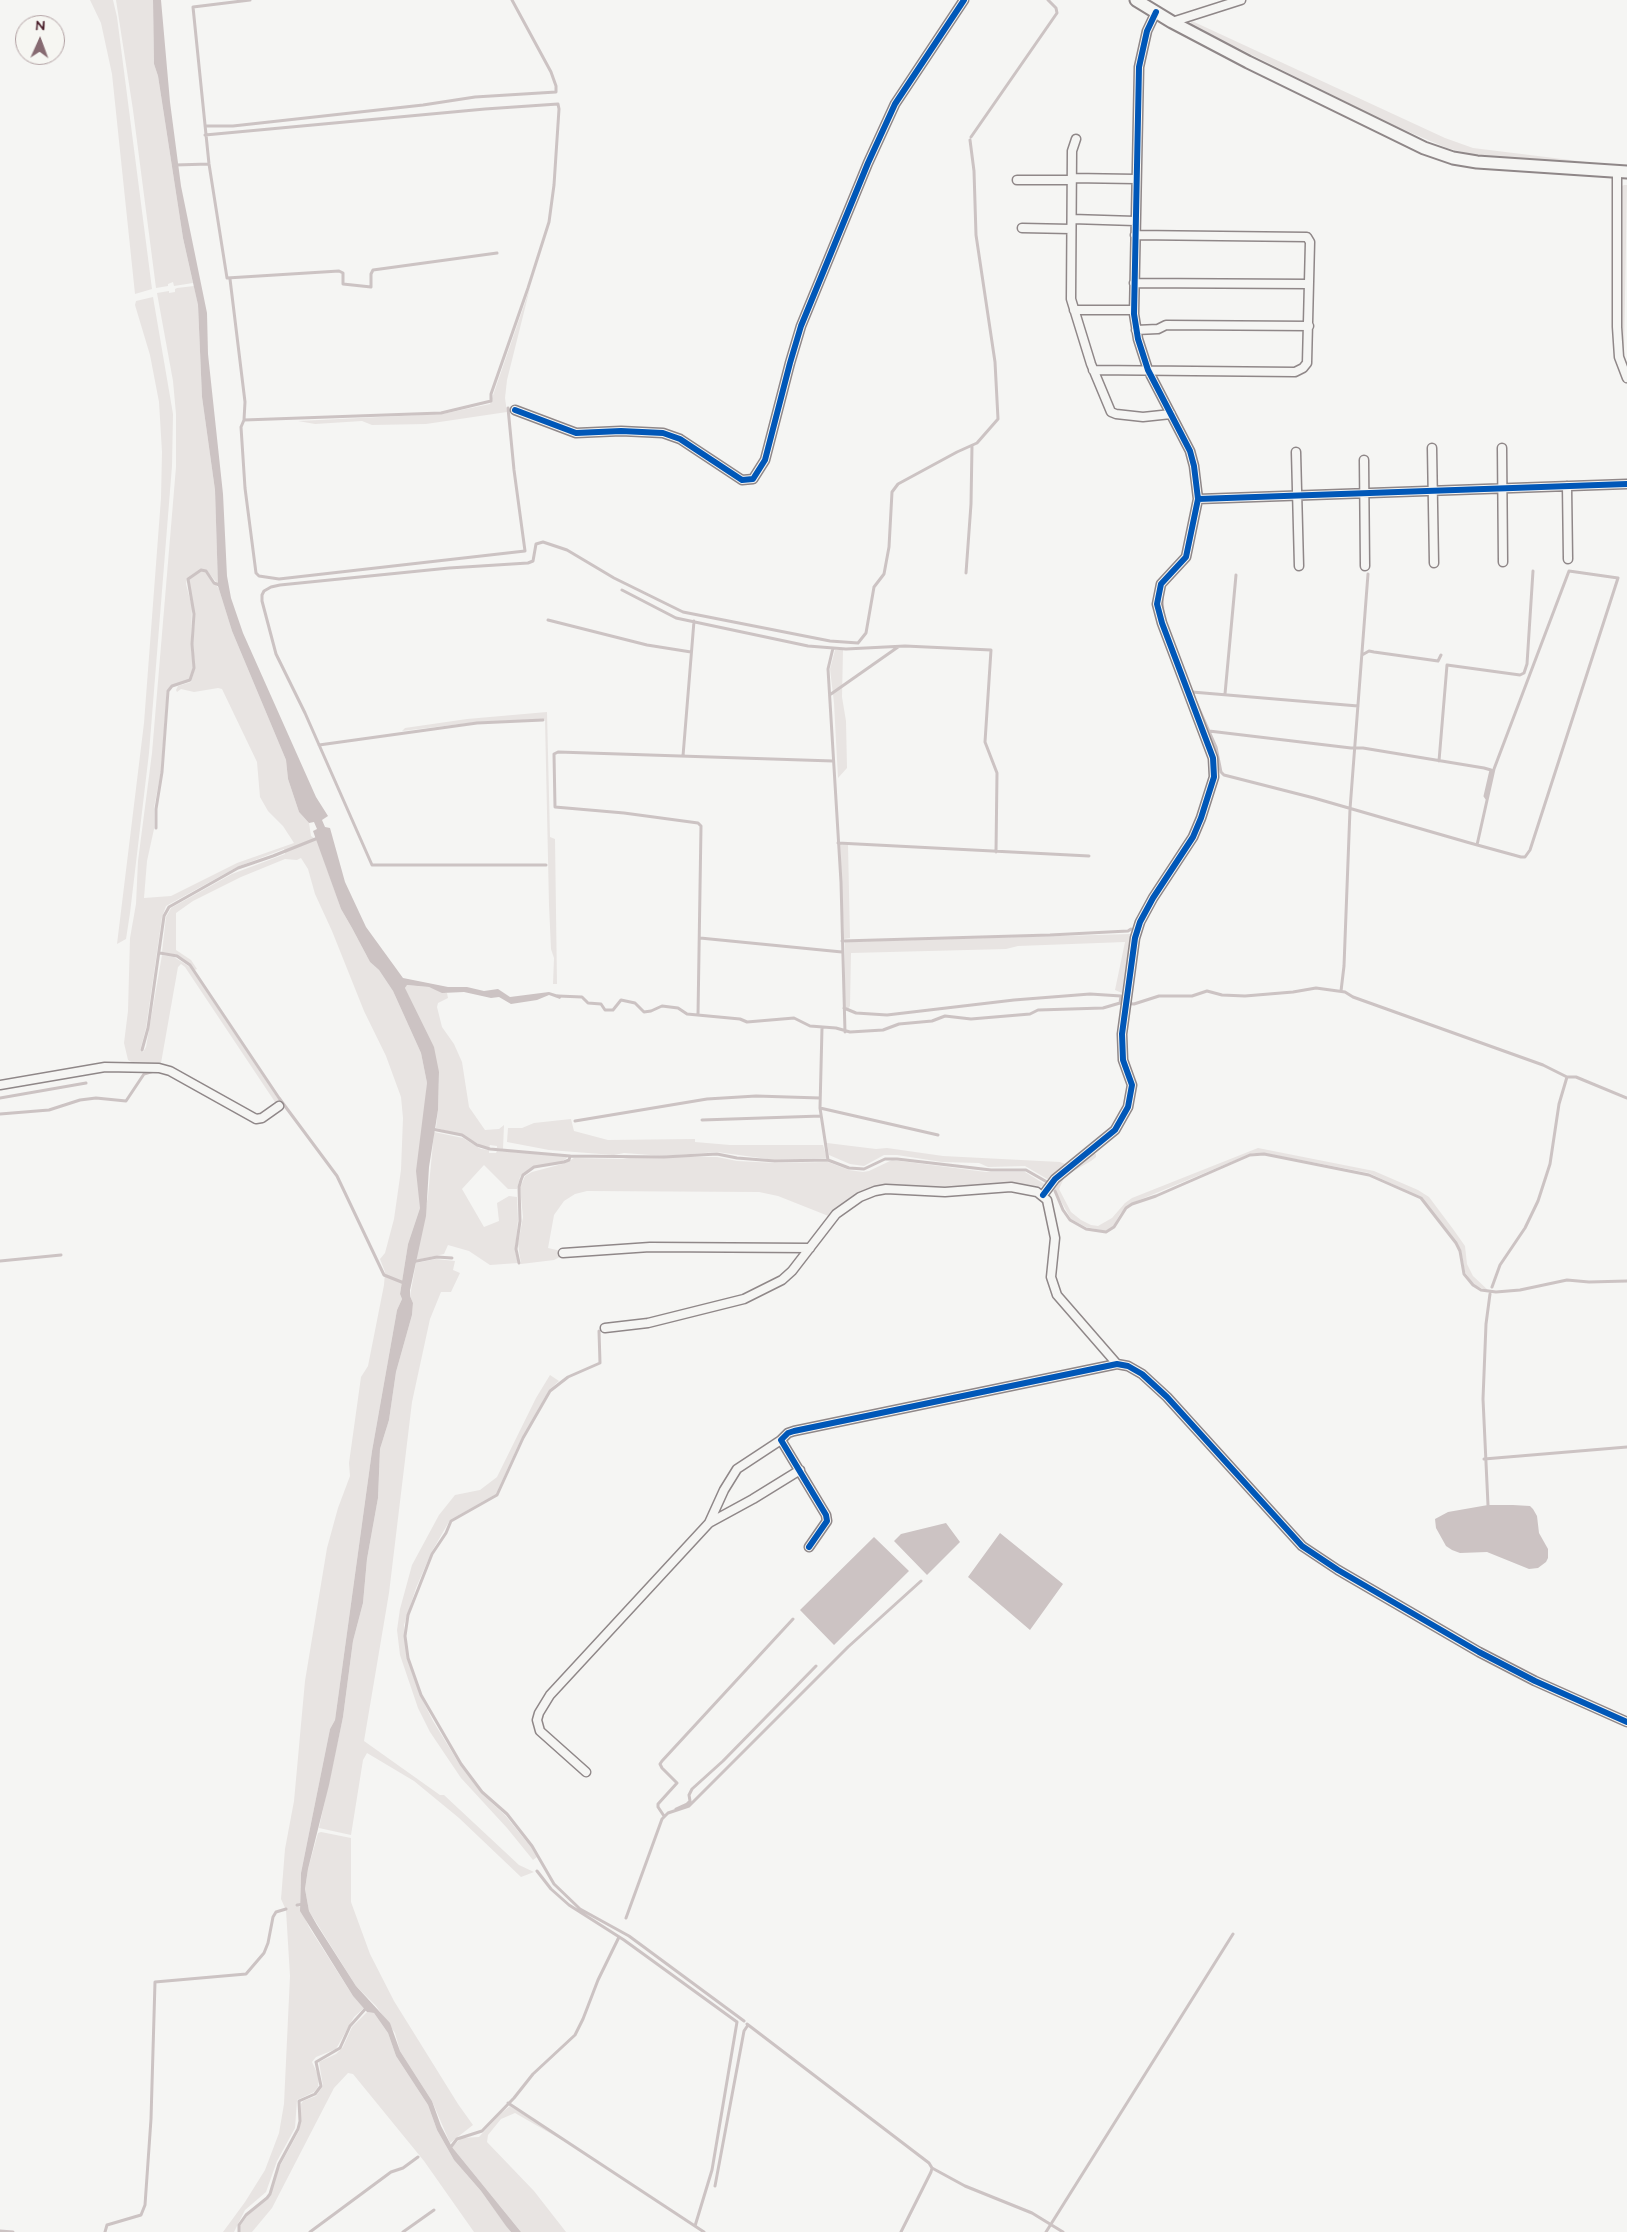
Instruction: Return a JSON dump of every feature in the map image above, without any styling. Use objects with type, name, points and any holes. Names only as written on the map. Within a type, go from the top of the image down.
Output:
[{"type":"main road","points":[[1136,0],[1172,22],[1396,136],[1453,158],[1507,166],[1622,172]]},
{"type":"street","points":[[515,410],[576,433],[629,430],[663,433],[680,439],[742,480],[753,479],[765,460],[801,326],[868,163],[896,104],[964,0]]},
{"type":"street","points":[[1172,22],[1241,0]]},
{"type":"street","points":[[1043,1195],[1055,1178],[1093,1150],[1115,1130],[1124,1117],[1132,1094],[1132,1085],[1123,1060],[1122,1045],[1135,938],[1140,922],[1193,837],[1214,777],[1213,758],[1162,623],[1157,604],[1161,584],[1186,556],[1198,499],[1194,466],[1190,451],[1148,370],[1136,330],[1134,310],[1139,67],[1147,31],[1156,12]]},
{"type":"street","points":[[1076,140],[1073,145],[1071,299],[1093,370],[1111,412],[1143,417],[1171,414]]},
{"type":"street","points":[[1622,172],[1617,328],[1619,358],[1627,378]]},
{"type":"street","points":[[1017,180],[1136,179]]},
{"type":"street","points":[[1072,219],[1135,221]]},
{"type":"street","points":[[1022,228],[1071,229]]},
{"type":"street","points":[[1093,370],[1295,372],[1303,368],[1307,363],[1310,242],[1305,237],[1135,235]]},
{"type":"street","points":[[1134,282],[1309,284]]},
{"type":"street","points":[[1074,310],[1134,310]]},
{"type":"street","points":[[1136,330],[1158,329],[1166,325],[1309,326]]},
{"type":"street","points":[[1432,448],[1434,563]]},
{"type":"street","points":[[1502,448],[1503,562]]},
{"type":"street","points":[[1296,452],[1299,566]]},
{"type":"street","points":[[1364,460],[1365,566]]},
{"type":"street","points":[[1198,499],[1627,484]]},
{"type":"street","points":[[1567,486],[1568,559]]},
{"type":"street","points":[[0,1085],[105,1067],[160,1068],[170,1070],[256,1119],[262,1118],[279,1106]]},
{"type":"street","points":[[605,1328],[648,1323],[744,1299],[782,1280],[844,1207],[875,1191],[886,1189],[945,1192],[1011,1187],[1026,1189],[1043,1195],[1049,1206],[1053,1228],[1051,1277],[1057,1295],[1116,1364]]},
{"type":"street","points":[[563,1253],[650,1247],[810,1248]]},
{"type":"street","points":[[586,1772],[540,1731],[537,1720],[539,1713],[550,1695],[709,1523],[724,1490],[737,1469],[794,1431],[1116,1364],[1128,1366],[1142,1374],[1167,1397],[1302,1546],[1338,1570],[1479,1652],[1535,1681],[1627,1722]]},
{"type":"street","points":[[780,1440],[826,1515],[826,1521],[809,1547]]},
{"type":"street","points":[[709,1523],[800,1470]]},
{"type":"shaded area","points":[[90,0],[113,0],[117,17],[152,289],[135,294],[112,74],[101,23]]},
{"type":"shaded area","points":[[116,0],[153,0],[154,64],[158,76],[183,238],[193,283],[174,286],[173,282],[168,284],[168,286],[156,288],[133,110]]},
{"type":"shaded area","points":[[153,0],[161,0],[170,102],[181,186],[207,313],[208,354],[223,494],[227,576],[231,598],[243,633],[316,797],[328,816],[322,820],[325,827],[330,828],[345,882],[366,927],[403,978],[448,987],[467,987],[484,991],[498,989],[510,997],[549,992],[562,996],[560,999],[549,995],[537,1000],[511,1004],[499,997],[491,998],[464,992],[442,993],[429,987],[407,985],[405,988],[434,1047],[439,1072],[438,1110],[429,1167],[426,1216],[410,1290],[413,1303],[412,1315],[396,1372],[389,1420],[380,1449],[378,1498],[367,1559],[363,1603],[353,1641],[343,1717],[305,1889],[309,1911],[317,1925],[356,1986],[390,2023],[400,2051],[432,2101],[441,2126],[452,2147],[521,2232],[511,2232],[481,2191],[454,2160],[437,2130],[428,2105],[396,2056],[388,2033],[374,2013],[367,2012],[353,1996],[300,1911],[301,1873],[330,1729],[335,1720],[372,1451],[397,1310],[402,1299],[400,1294],[408,1244],[420,1208],[416,1171],[427,1083],[421,1053],[393,991],[379,970],[370,962],[341,909],[313,831],[317,829],[314,822],[309,823],[299,812],[288,779],[286,760],[232,631],[218,586],[215,490],[202,397],[198,305],[183,238],[158,76],[154,64]]},
{"type":"shaded area","points":[[1192,21],[1445,138],[1473,148],[1627,167],[1494,158],[1447,148],[1390,124],[1190,24]]},
{"type":"shaded area","points":[[1627,185],[1624,355],[1621,353],[1621,246],[1622,186]]},
{"type":"shaded area","points":[[194,286],[198,305],[202,397],[215,490],[218,584],[207,571],[200,569],[187,578],[186,584],[192,607],[191,644],[193,667],[190,679],[172,685],[167,690],[161,771],[154,808],[154,829],[147,861],[144,898],[171,896],[237,863],[294,843],[283,826],[268,811],[260,797],[257,762],[222,689],[194,692],[181,689],[177,692],[176,690],[178,686],[191,682],[195,668],[193,644],[195,615],[188,584],[189,579],[201,571],[206,572],[219,589],[232,631],[286,760],[288,779],[299,812],[309,823],[311,836],[317,840],[341,909],[370,962],[379,970],[393,991],[421,1053],[427,1083],[420,1208],[408,1244],[400,1294],[402,1299],[397,1310],[372,1451],[335,1720],[330,1729],[301,1873],[300,1903],[295,1904],[300,1907],[309,1927],[353,1996],[364,2008],[354,2017],[336,2049],[316,2057],[312,2062],[319,2077],[318,2087],[314,2092],[297,2100],[295,2128],[277,2161],[266,2192],[245,2210],[234,2232],[223,2232],[265,2170],[279,2133],[284,2104],[290,1976],[286,1910],[281,1899],[285,1849],[294,1801],[305,1681],[327,1548],[338,1508],[350,1476],[349,1463],[361,1377],[368,1366],[384,1285],[385,1272],[380,1259],[385,1253],[394,1219],[401,1170],[403,1118],[401,1097],[386,1056],[364,1011],[315,894],[308,869],[301,858],[297,860],[285,859],[241,877],[193,901],[176,913],[176,950],[191,960],[197,969],[195,970],[177,955],[162,952],[166,917],[171,908],[232,874],[285,854],[284,849],[237,867],[166,906],[162,917],[146,1028],[140,1051],[143,1052],[146,1047],[162,955],[174,957],[190,967],[281,1103],[277,1105],[185,967],[181,964],[178,967],[161,1063],[138,1066],[128,1060],[124,1043],[128,1011],[130,938],[136,904],[138,861],[152,753],[176,467],[176,414],[173,381],[157,293],[175,292],[177,288]]},
{"type":"shaded area","points":[[530,288],[507,380],[505,398],[507,412],[426,424],[372,425],[362,421],[315,424],[298,421],[442,414],[490,404]]},
{"type":"shaded area","points":[[153,297],[173,414],[172,466],[149,753],[126,939],[117,944],[144,723],[161,498],[162,452],[159,402],[150,355],[135,305],[136,301]]},
{"type":"shaded area","points":[[835,650],[843,650],[842,697],[846,721],[847,768],[838,778],[834,703],[830,669]]},
{"type":"shaded area","points":[[547,712],[550,837],[555,839],[557,984],[553,984],[554,958],[551,949],[549,905],[545,719],[478,722],[402,731],[405,728],[467,719]]},
{"type":"shaded area","points":[[840,844],[848,845],[850,938],[844,939]]},
{"type":"shaded area","points":[[1131,934],[1122,993],[1115,990],[1125,942],[1018,946],[1006,949],[851,953],[850,1006],[848,1009],[845,1007],[845,942]]},
{"type":"shaded area","points":[[406,985],[429,987],[447,993],[448,998],[438,1003],[437,1007],[442,1027],[454,1044],[462,1062],[469,1107],[485,1130],[499,1129],[504,1125],[503,1149],[490,1145],[489,1148],[482,1146],[462,1135],[436,1128],[439,1073],[405,989]]},
{"type":"shaded area","points":[[571,1119],[574,1131],[608,1140],[695,1139],[695,1142],[730,1145],[823,1145],[827,1158],[775,1160],[717,1152],[664,1156],[624,1153],[614,1155],[549,1150],[507,1142],[508,1128],[522,1128],[534,1123]]},
{"type":"shaded area","points":[[434,1132],[463,1138],[481,1149],[489,1150],[489,1153],[496,1153],[497,1151],[569,1156],[563,1161],[529,1169],[520,1177],[517,1189],[508,1189],[484,1165],[462,1189],[484,1227],[499,1221],[497,1203],[509,1196],[517,1197],[518,1220],[515,1250],[518,1263],[490,1265],[469,1251],[448,1245],[444,1254],[416,1260],[428,1196]]},
{"type":"shaded area","points":[[827,1143],[876,1149],[887,1148],[943,1156],[1060,1162],[1065,1164],[1049,1180],[1025,1166],[988,1167],[979,1163],[942,1162],[897,1155],[884,1155],[864,1166],[850,1164],[829,1155]]},
{"type":"shaded area","points":[[1258,1148],[1374,1171],[1418,1190],[1429,1197],[1465,1246],[1467,1264],[1473,1276],[1489,1291],[1474,1285],[1465,1272],[1461,1250],[1457,1243],[1422,1198],[1369,1173],[1264,1153],[1253,1153],[1132,1203],[1120,1214],[1113,1227],[1105,1231],[1086,1227],[1071,1219],[1053,1187],[1075,1166],[1093,1153],[1096,1154],[1096,1157],[1091,1161],[1065,1176],[1059,1189],[1071,1212],[1081,1220],[1098,1226],[1112,1218],[1132,1198]]},
{"type":"shaded area","points":[[635,1157],[717,1157],[737,1161],[776,1163],[828,1162],[849,1170],[863,1172],[892,1160],[986,1172],[1025,1172],[1046,1185],[1036,1188],[941,1189],[884,1187],[831,1217],[778,1196],[759,1192],[587,1191],[575,1194],[564,1201],[554,1215],[548,1248],[561,1251],[562,1256],[554,1260],[521,1264],[518,1244],[523,1217],[520,1188],[525,1176],[532,1172],[566,1163],[574,1158],[622,1159]]},
{"type":"shaded area","points":[[436,1259],[455,1261],[453,1270],[460,1273],[451,1292],[441,1292],[430,1319],[412,1402],[389,1593],[364,1741],[440,1795],[444,1795],[519,1865],[534,1872],[521,1877],[459,1818],[414,1781],[367,1753],[363,1760],[351,1835],[319,1828],[343,1717],[353,1641],[363,1603],[367,1559],[378,1498],[380,1449],[389,1420],[396,1372],[412,1315],[413,1303],[410,1296],[416,1263]]},
{"type":"shaded area","points":[[550,1375],[559,1381],[549,1390],[522,1437],[496,1494],[450,1520],[431,1553],[416,1588],[404,1625],[407,1658],[420,1695],[433,1721],[460,1765],[481,1793],[505,1815],[531,1847],[537,1857],[533,1860],[507,1828],[461,1778],[430,1732],[418,1708],[400,1655],[397,1630],[400,1609],[412,1565],[439,1515],[455,1495],[480,1490],[497,1477],[536,1398]]},
{"type":"shaded area","points":[[1488,1505],[1530,1506],[1537,1516],[1539,1533],[1548,1549],[1546,1562],[1538,1568],[1529,1569],[1487,1552],[1460,1553],[1446,1546],[1436,1528],[1435,1519],[1448,1512]]},
{"type":"shaded area","points":[[946,1523],[960,1542],[927,1575],[894,1541],[901,1534]]},
{"type":"shaded area","points":[[1000,1533],[1063,1584],[1030,1630],[968,1577]]},
{"type":"shaded area","points":[[874,1537],[909,1571],[834,1645],[800,1610]]},
{"type":"shaded area","points":[[318,1833],[351,1838],[351,1902],[370,1954],[394,2001],[473,2125],[450,2143],[432,2101],[400,2051],[395,2033],[376,2006],[356,1986],[309,1911],[305,1889],[308,1869]]},
{"type":"shaded area","points":[[367,2012],[374,2013],[388,2033],[396,2056],[428,2105],[437,2130],[454,2160],[481,2191],[511,2232],[474,2232],[424,2161],[353,2074],[348,2073],[334,2088],[272,2208],[252,2232],[240,2232],[240,2226],[247,2216],[271,2195],[276,2173],[299,2131],[301,2104],[303,2101],[316,2096],[323,2086],[319,2062],[336,2054],[343,2047],[352,2027]]},
{"type":"shaded area","points":[[510,2106],[576,2148],[515,2113],[501,2119],[488,2135],[487,2142],[534,2191],[566,2232],[521,2232],[452,2147],[461,2138],[479,2137]]},
{"type":"waterway","points":[[250,0],[193,7],[209,164],[227,278],[339,271],[343,273],[343,284],[371,287],[371,274],[373,270],[497,253]]},
{"type":"waterway","points":[[205,126],[233,126],[423,105],[475,97],[556,92],[551,72],[512,0]]},
{"type":"waterway","points":[[971,137],[1057,13],[1056,8],[1048,0]]},
{"type":"waterway","points":[[205,135],[485,109],[558,104],[559,109],[554,185],[549,222],[491,394],[491,401],[441,413],[244,420]]},
{"type":"waterway","points":[[546,865],[372,865],[305,713],[276,654],[262,601],[264,591],[280,585],[449,568],[528,563],[533,561],[536,544],[543,542],[567,550],[614,578],[683,612],[830,641],[858,643],[866,633],[874,587],[884,574],[889,547],[892,492],[898,484],[977,443],[998,419],[995,362],[976,235],[974,171],[970,140]]},
{"type":"waterway","points":[[175,165],[209,164]]},
{"type":"waterway","points":[[230,279],[245,402],[244,420],[241,427],[245,488],[256,573],[259,576],[279,579],[525,551],[508,408]]},
{"type":"waterway","points":[[966,573],[971,504],[972,446]]},
{"type":"waterway","points":[[156,828],[156,809],[162,772],[168,691],[172,686],[190,680],[194,668],[192,644],[194,614],[188,579],[201,570],[206,571],[214,583],[222,586]]},
{"type":"waterway","points":[[1439,761],[1447,665],[1520,675],[1524,673],[1527,664],[1533,571]]},
{"type":"waterway","points":[[1196,702],[1216,747],[1221,772],[1224,775],[1314,798],[1470,843],[1521,857],[1525,857],[1530,850],[1618,578],[1569,571],[1494,769],[1477,845]]},
{"type":"waterway","points":[[1341,991],[1344,966],[1350,809],[1368,574]]},
{"type":"waterway","points":[[1225,694],[1236,575]]},
{"type":"waterway","points":[[622,590],[676,618],[808,646],[846,649],[905,646],[991,650],[985,742],[997,773],[996,852]]},
{"type":"waterway","points":[[1162,595],[1163,614]]},
{"type":"waterway","points":[[548,620],[647,645],[691,652]]},
{"type":"waterway","points":[[683,756],[694,621]]},
{"type":"waterway","points":[[831,694],[898,647]]},
{"type":"waterway","points":[[833,648],[828,669],[841,882],[845,1032]]},
{"type":"waterway","points":[[1362,655],[1369,651],[1438,661],[1441,655]]},
{"type":"waterway","points":[[1192,692],[1358,706]]},
{"type":"waterway","points":[[319,745],[477,723],[543,720]]},
{"type":"waterway","points":[[1209,731],[1363,748],[1484,768],[1491,770],[1485,796],[1487,799]]},
{"type":"waterway","points":[[698,1015],[701,826],[698,823],[624,813],[555,807],[554,754],[558,752],[833,761]]},
{"type":"waterway","points":[[142,1050],[148,1028],[164,916],[169,907],[238,868],[318,838]]},
{"type":"waterway","points":[[838,843],[1089,856]]},
{"type":"waterway","points":[[842,941],[1050,935],[1128,931],[1131,929]]},
{"type":"waterway","points":[[700,938],[842,952]]},
{"type":"waterway","points":[[160,953],[177,956],[190,965],[279,1098],[337,1176],[384,1275],[404,1283]]},
{"type":"waterway","points":[[558,996],[582,997],[588,1003],[601,1004],[605,1010],[613,1010],[621,1000],[635,1003],[644,1012],[662,1006],[678,1008],[687,1014],[740,1019],[747,1022],[794,1018],[810,1026],[836,1028],[850,1032],[883,1030],[899,1024],[932,1021],[945,1016],[971,1019],[1030,1014],[1038,1010],[1103,1008],[1120,1003],[1134,1004],[1159,996],[1192,996],[1207,991],[1222,995],[1245,996],[1316,988],[1345,992],[1353,997],[1543,1065],[1567,1077]]},
{"type":"waterway","points":[[844,1008],[856,1013],[887,1015],[1014,1000],[1090,994],[1121,996],[1120,1003]]},
{"type":"waterway","points":[[822,1028],[820,1108],[828,1160]]},
{"type":"waterway","points":[[0,1114],[49,1110],[80,1100],[96,1098],[126,1101],[144,1074],[154,1071]]},
{"type":"waterway","points":[[1492,1287],[1500,1265],[1525,1228],[1538,1201],[1550,1164],[1559,1104],[1567,1077],[1576,1077],[1627,1098]]},
{"type":"waterway","points":[[0,1098],[86,1083]]},
{"type":"waterway","points":[[575,1121],[707,1099],[756,1096],[820,1098]]},
{"type":"waterway","points":[[820,1108],[938,1135]]},
{"type":"waterway","points":[[702,1120],[821,1116]]},
{"type":"waterway","points":[[432,1129],[462,1135],[477,1145],[490,1149],[570,1156],[664,1157],[717,1154],[737,1158],[775,1161],[828,1160],[849,1168],[864,1169],[885,1159],[897,1159],[991,1170],[1026,1170],[1047,1182]]},
{"type":"waterway","points":[[1055,1191],[1063,1210],[1070,1220],[1086,1229],[1106,1232],[1114,1227],[1126,1208],[1132,1204],[1156,1196],[1250,1155],[1264,1154],[1369,1175],[1421,1198],[1456,1243],[1460,1251],[1464,1274],[1473,1285],[1481,1290],[1496,1292],[1520,1290],[1567,1280],[1589,1282],[1627,1281]]},
{"type":"waterway","points":[[519,1263],[516,1249],[520,1221],[519,1187],[523,1175],[534,1167],[569,1160],[570,1156]]},
{"type":"waterway","points":[[0,1261],[61,1255]]},
{"type":"waterway","points":[[412,1262],[437,1257],[452,1258]]},
{"type":"waterway","points":[[1488,1505],[1483,1399],[1486,1324],[1490,1294]]},
{"type":"waterway","points":[[599,1331],[600,1363],[568,1377],[550,1391],[523,1438],[497,1495],[451,1521],[446,1533],[432,1554],[408,1615],[405,1636],[408,1658],[421,1695],[461,1764],[482,1792],[507,1814],[532,1846],[554,1884],[580,1909],[629,1936],[744,2021]]},
{"type":"waterway","points":[[1484,1459],[1627,1447]]},
{"type":"waterway","points":[[626,1918],[662,1819],[668,1813],[689,1806],[848,1647],[921,1581]]},
{"type":"waterway","points":[[664,1816],[658,1804],[677,1783],[660,1764],[793,1619]]},
{"type":"waterway","points":[[676,1809],[690,1801],[689,1795],[692,1789],[723,1761],[816,1666]]},
{"type":"waterway","points":[[537,1871],[551,1889],[569,1905],[624,1940],[737,2022],[712,2170],[695,2226]]},
{"type":"waterway","points":[[297,1905],[304,1904]]},
{"type":"waterway","points":[[105,2232],[107,2225],[141,2215],[145,2205],[151,2119],[155,1982],[246,1974],[264,1953],[276,1912],[286,1909]]},
{"type":"waterway","points":[[1046,2232],[1233,1934]]},
{"type":"waterway","points":[[450,2148],[457,2139],[482,2131],[514,2098],[533,2074],[575,2035],[598,1980],[619,1937]]},
{"type":"waterway","points":[[239,2232],[239,2225],[246,2215],[270,2194],[279,2164],[298,2129],[300,2121],[299,2101],[315,2094],[321,2086],[316,2062],[340,2048],[350,2026],[367,2007]]},
{"type":"waterway","points":[[747,2024],[929,2163],[932,2168],[931,2172],[901,2232]]},
{"type":"waterway","points":[[715,2186],[744,2031],[748,2025]]},
{"type":"waterway","points":[[508,2103],[704,2232]]},
{"type":"waterway","points":[[310,2232],[391,2172],[403,2168],[418,2157]]},
{"type":"waterway","points":[[932,2168],[965,2186],[1032,2213],[1063,2232]]},
{"type":"waterway","points":[[403,2232],[434,2210]]},
{"type":"waterway","points":[[0,2231],[13,2232]]},
{"type":"cycle path","points":[[515,410],[576,433],[621,431],[663,433],[680,439],[742,480],[753,479],[765,460],[801,326],[868,163],[895,104],[964,0]]},
{"type":"cycle path","points":[[1156,12],[1147,31],[1139,67],[1134,314],[1138,339],[1148,370],[1190,451],[1198,499],[1627,484]]},
{"type":"cycle path","points":[[1043,1195],[1055,1179],[1115,1130],[1128,1107],[1132,1085],[1123,1060],[1122,1034],[1135,938],[1140,922],[1153,898],[1193,837],[1214,777],[1213,758],[1162,623],[1157,604],[1161,584],[1186,557],[1198,499]]},
{"type":"cycle path","points":[[809,1547],[827,1521],[826,1515],[781,1440],[788,1433],[1117,1364],[1128,1366],[1142,1374],[1167,1397],[1302,1546],[1338,1570],[1479,1652],[1535,1681],[1627,1722]]}]
